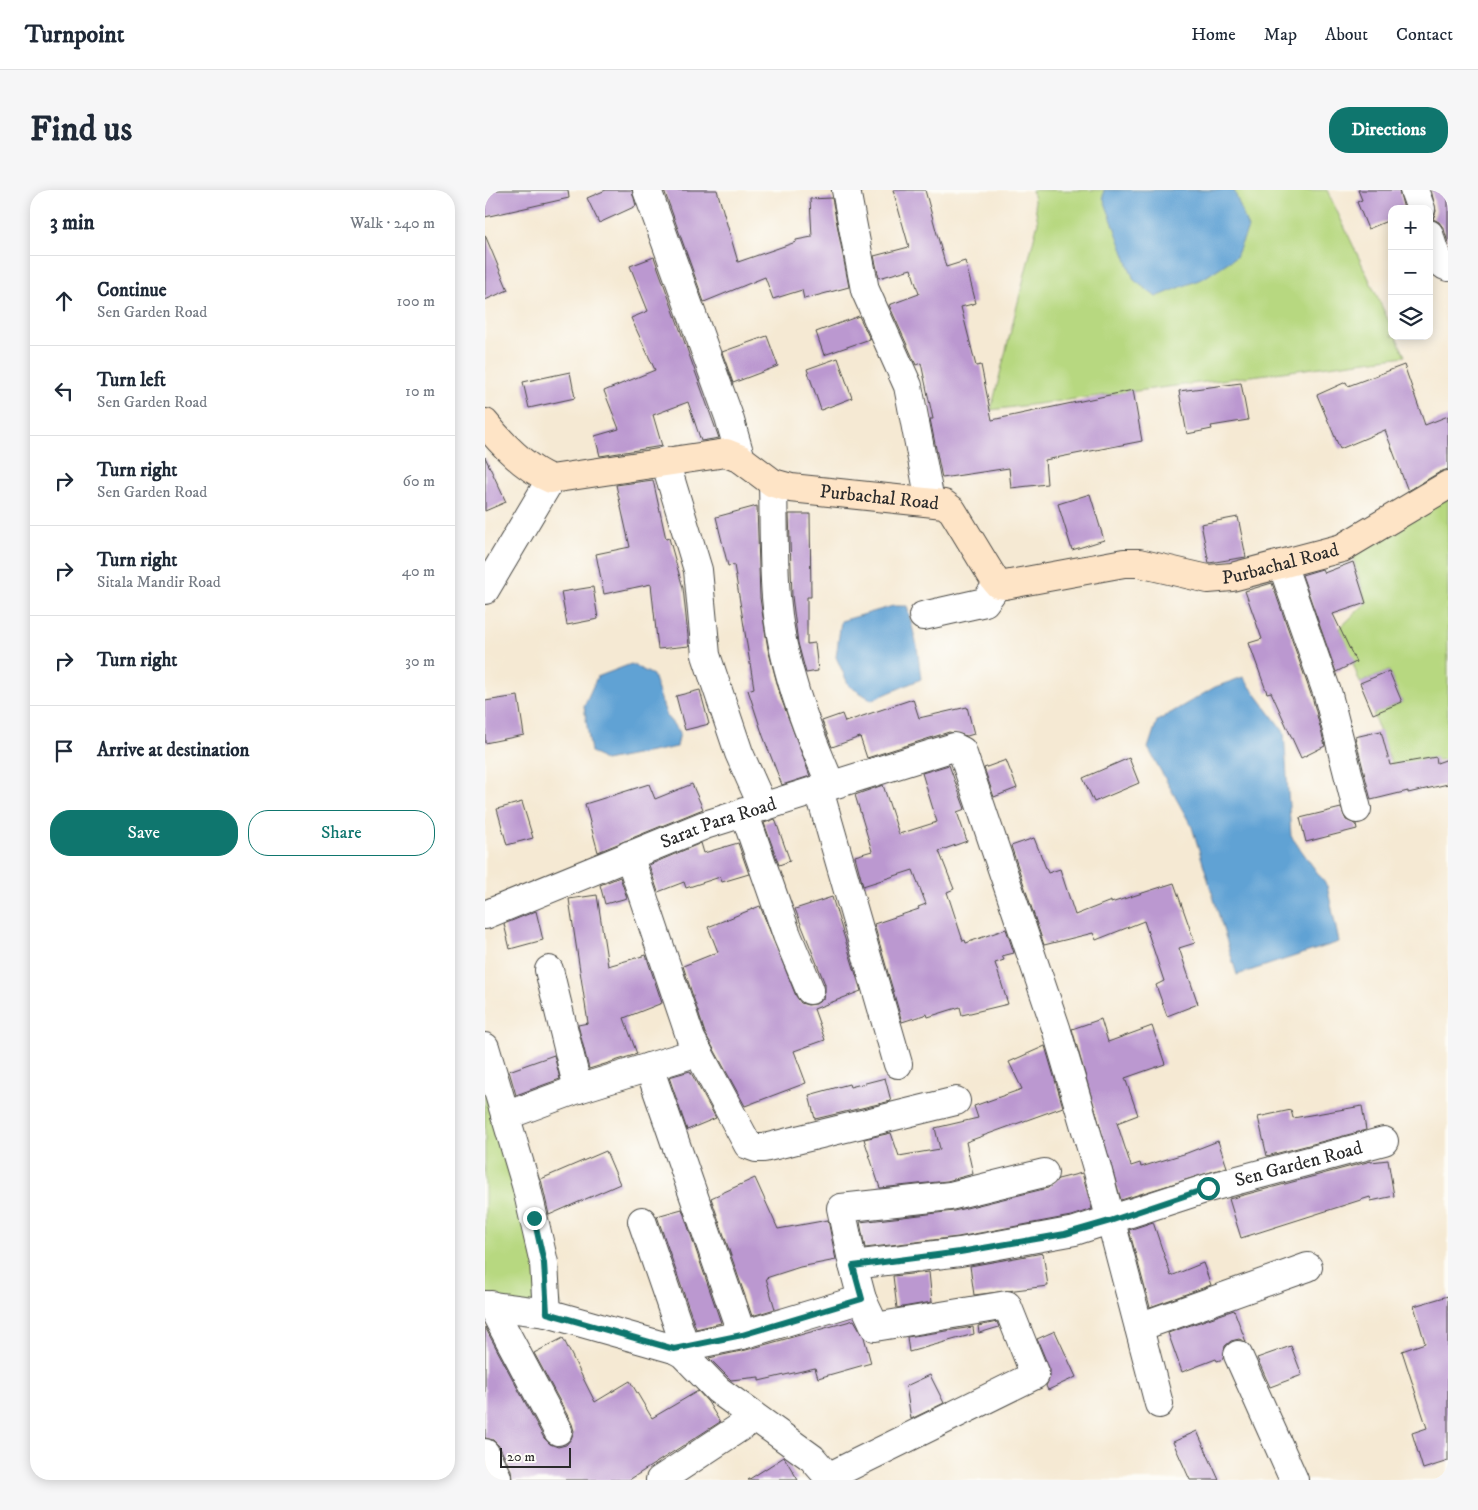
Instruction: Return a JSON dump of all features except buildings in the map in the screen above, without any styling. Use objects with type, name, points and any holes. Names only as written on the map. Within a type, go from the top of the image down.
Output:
[{"type":"street","points":[[647,190],[729,418],[741,459]]},
{"type":"street","points":[[846,190],[865,290],[908,386],[930,501]]},
{"type":"street","points":[[1415,190],[1420,205]]},
{"type":"street","points":[[1433,246],[1438,260],[1442,265],[1448,267]]},
{"type":"street","points":[[485,590],[551,479],[541,475],[490,436]]},
{"type":"street","name":"Purbachal Road","points":[[551,479],[665,460],[726,453],[741,459],[773,483],[807,490],[930,501],[944,504],[952,510],[998,584],[1005,585],[1124,563],[1139,564],[1219,579],[1342,548],[1448,485]]},
{"type":"street","points":[[665,460],[698,570],[706,655],[739,753],[787,935],[810,990]]},
{"type":"street","points":[[773,483],[776,597],[788,670],[825,788],[898,1064]]},
{"type":"street","points":[[1282,564],[1329,695],[1357,808]]},
{"type":"street","points":[[923,616],[985,602],[998,584]]},
{"type":"street","name":"Sarat Para Road","points":[[485,914],[705,825],[959,748],[962,751],[1056,1028],[1110,1221]]},
{"type":"street","points":[[629,855],[683,1019],[698,1052],[748,1145],[755,1148],[764,1148],[956,1101]]},
{"type":"street","points":[[549,970],[578,1090]]},
{"type":"street","points":[[485,1047],[526,1185],[544,1263],[547,1313]]},
{"type":"street","points":[[505,1116],[578,1090],[698,1052]]},
{"type":"street","points":[[649,1067],[742,1335]]},
{"type":"street","name":"Sen Garden Road","points":[[853,1266],[960,1252],[1065,1234],[1208,1188],[1384,1141]]},
{"type":"street","points":[[643,1222],[679,1348],[683,1354],[718,1390],[754,1418],[812,1458],[829,1478],[1035,1375],[1007,1305],[875,1327],[862,1299],[841,1208],[950,1196],[1044,1173]]},
{"type":"street","points":[[1110,1221],[1159,1404]]},
{"type":"street","points":[[1139,1327],[1308,1267]]},
{"type":"street","points":[[488,1305],[547,1313],[679,1348],[742,1335],[862,1299]]},
{"type":"street","points":[[488,1305],[558,1431]]},
{"type":"street","points":[[1238,1355],[1294,1480]]},
{"type":"street","points":[[660,1480],[754,1418]]},
{"type":"street","points":[[485,1453],[497,1477]]},
{"type":"green space","points":[[1032,190],[1327,190],[1388,320],[1388,340],[1398,340],[1405,356],[991,410],[1038,222]]},
{"type":"green space","points":[[1448,488],[1448,759],[1392,765],[1373,714],[1402,702],[1389,671],[1360,683],[1340,628],[1366,603],[1350,546]]},
{"type":"green space","points":[[485,1054],[561,1305],[485,1308]]},
{"type":"water","points":[[1104,190],[1234,190],[1248,228],[1236,257],[1204,278],[1156,297],[1134,280],[1103,197]]},
{"type":"water","points":[[893,606],[907,606],[917,646],[921,679],[872,700],[849,686],[836,657],[841,621]]},
{"type":"water","points":[[631,664],[653,675],[667,717],[680,732],[677,747],[605,761],[591,752],[584,706],[597,677]]},
{"type":"water","points":[[1243,677],[1284,732],[1291,836],[1327,886],[1339,942],[1237,975],[1192,827],[1148,748],[1157,721],[1215,687]]},
{"type":"route","points":[[534,1218],[544,1263],[547,1313],[674,1349],[742,1335],[862,1299],[853,1266],[960,1252],[1065,1234],[1208,1188]]}]
